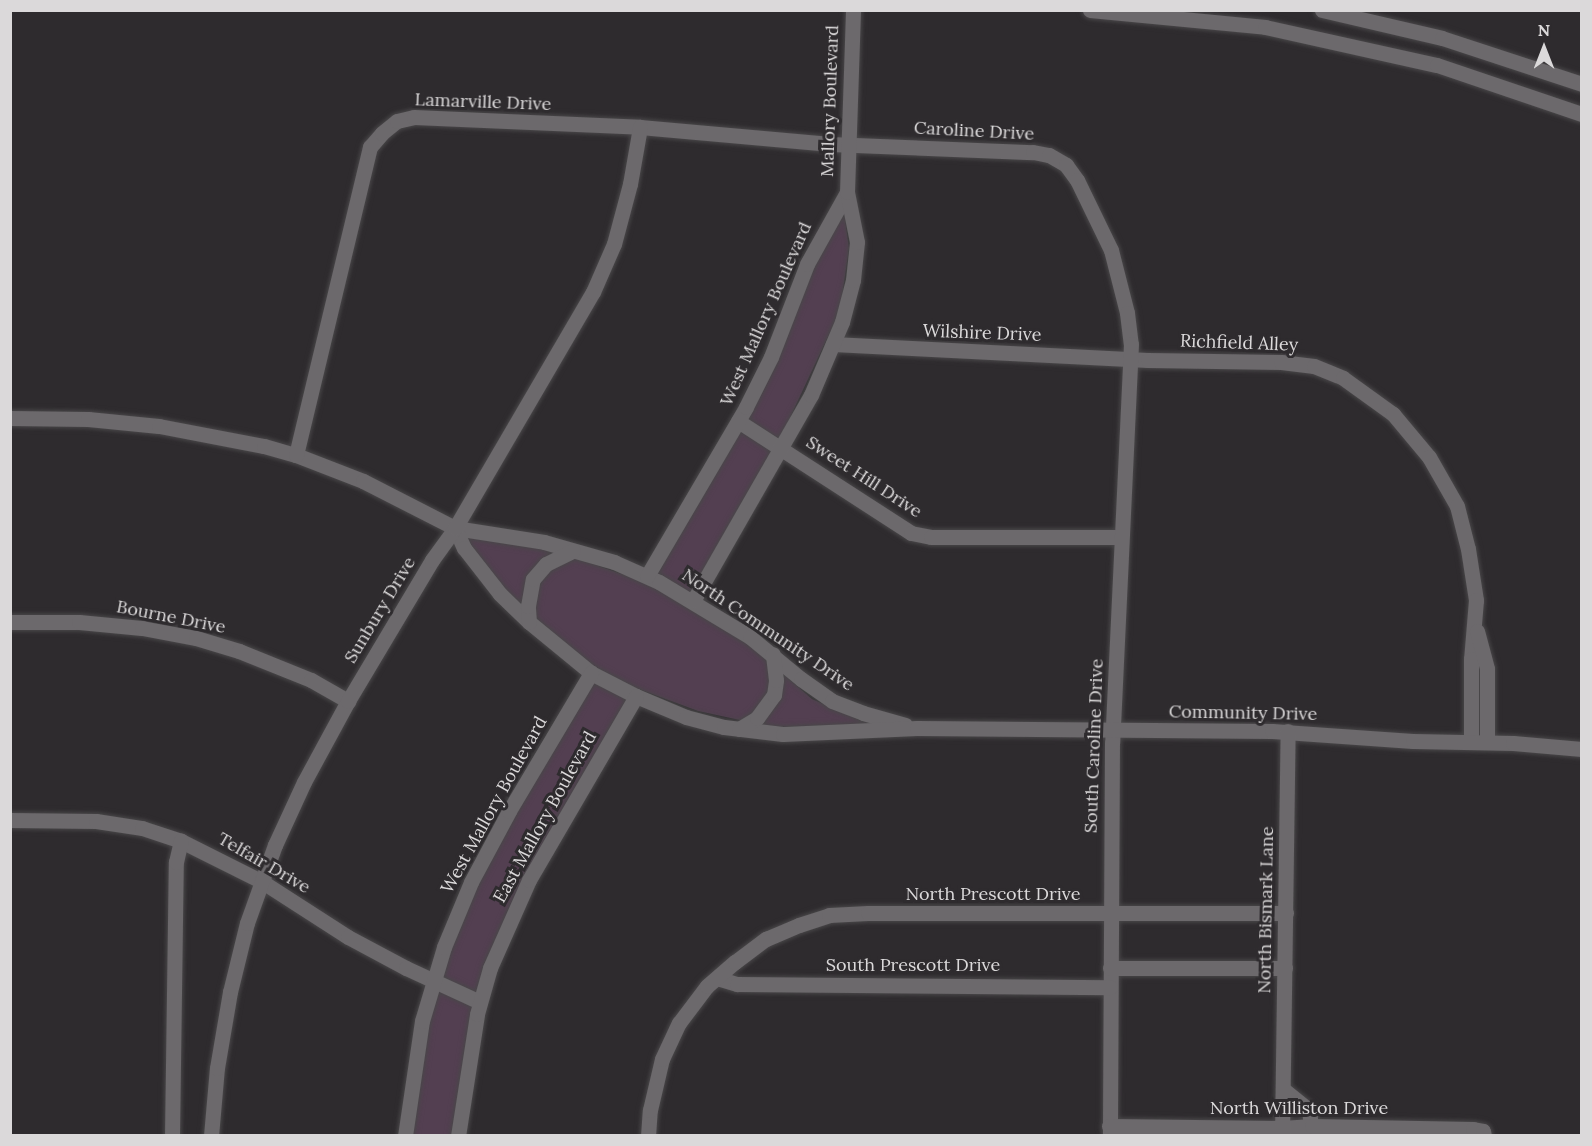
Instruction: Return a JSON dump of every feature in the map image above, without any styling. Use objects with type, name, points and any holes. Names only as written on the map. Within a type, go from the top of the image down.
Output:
[{"type":"street","name":"Mallory Boulevard","points":[[847,192],[853,10]]},
{"type":"street","points":[[1090,10],[1265,27],[1437,65],[1581,114]]},
{"type":"street","points":[[1322,10],[1442,38],[1581,84]]},
{"type":"street","name":"Lamarville Drive","points":[[296,455],[370,147],[397,121],[414,117],[640,127],[849,144]]},
{"type":"street","name":"Sunbury Drive","points":[[211,1136],[217,1068],[230,992],[261,881],[274,845],[304,782],[348,701],[432,560],[455,528],[593,292],[614,244],[630,184],[640,127]]},
{"type":"street","name":"Caroline Drive","points":[[849,144],[1033,152],[1049,155],[1066,165],[1077,180],[1111,250],[1127,313],[1130,358]]},
{"type":"street","points":[[693,601],[811,395],[842,322],[854,280],[857,242],[847,192]]},
{"type":"street","name":"West Mallory Boulevard","points":[[647,576],[738,421],[771,357],[807,264],[847,192]]},
{"type":"street","name":"Wilshire Drive","points":[[833,344],[1130,358]]},
{"type":"street","name":"South Caroline Drive","points":[[1109,1131],[1112,743],[1115,729],[1113,718],[1130,358]]},
{"type":"street","name":"Richfield Alley","points":[[1130,358],[1281,362],[1314,366],[1343,378],[1393,414],[1430,458],[1456,506],[1470,562],[1476,600],[1471,659],[1471,742]]},
{"type":"street","name":"North Community Drive","points":[[10,418],[88,419],[159,426],[251,443],[296,455],[363,482],[455,528],[544,542],[614,562],[647,576],[693,601],[772,654],[801,680],[832,701],[863,713],[917,728]]},
{"type":"street","name":"Sweet Hill Drive","points":[[738,421],[782,447],[911,533],[942,537],[1121,537]]},
{"type":"street","points":[[455,528],[478,567],[529,622],[591,673],[636,696],[686,717],[739,729],[783,734],[917,728]]},
{"type":"street","points":[[529,622],[528,606],[533,579],[546,564],[573,551]]},
{"type":"street","name":"Richfield Alley","points":[[1474,620],[1487,669],[1487,742]]},
{"type":"street","name":"Bourne Drive","points":[[10,622],[76,622],[121,626],[196,638],[239,651],[312,680],[348,701]]},
{"type":"street","points":[[739,729],[757,718],[774,695],[776,667],[772,654]]},
{"type":"street","name":"West Mallory Boulevard","points":[[405,1136],[423,1021],[444,947],[471,882],[509,811],[591,673]]},
{"type":"street","name":"East Mallory Boulevard","points":[[458,1136],[480,1002],[490,968],[530,880],[636,696]]},
{"type":"street","name":"Community Drive","points":[[917,728],[1288,731],[1413,741],[1577,746]]},
{"type":"street","name":"North Bismark Lane","points":[[1282,1132],[1288,731]]},
{"type":"street","name":"Telfair Drive","points":[[10,820],[96,821],[142,828],[181,842],[261,881],[348,937],[433,981],[480,1002]]},
{"type":"street","points":[[172,1136],[176,862],[181,842]]},
{"type":"street","name":"North Prescott Drive","points":[[648,1136],[650,1110],[662,1059],[680,1023],[707,986],[766,939],[829,915],[868,913],[1286,913]]},
{"type":"street","points":[[1110,968],[1285,968]]},
{"type":"street","name":"South Prescott Drive","points":[[717,978],[737,984],[1110,987]]},
{"type":"street","points":[[1283,1089],[1309,1110],[1312,1131]]},
{"type":"street","name":"North Williston Drive","points":[[1109,1131],[1282,1132],[1473,1129],[1483,1131],[1484,1136]]},
{"type":"shaded area","points":[[844,212],[849,248],[840,311],[773,454],[687,606],[753,648],[812,699],[868,724],[772,727],[698,711],[636,688],[482,979],[453,1135],[411,1136],[417,1085],[435,993],[466,906],[500,840],[592,677],[495,583],[465,535],[546,548],[648,583],[790,327],[824,244]]}]
